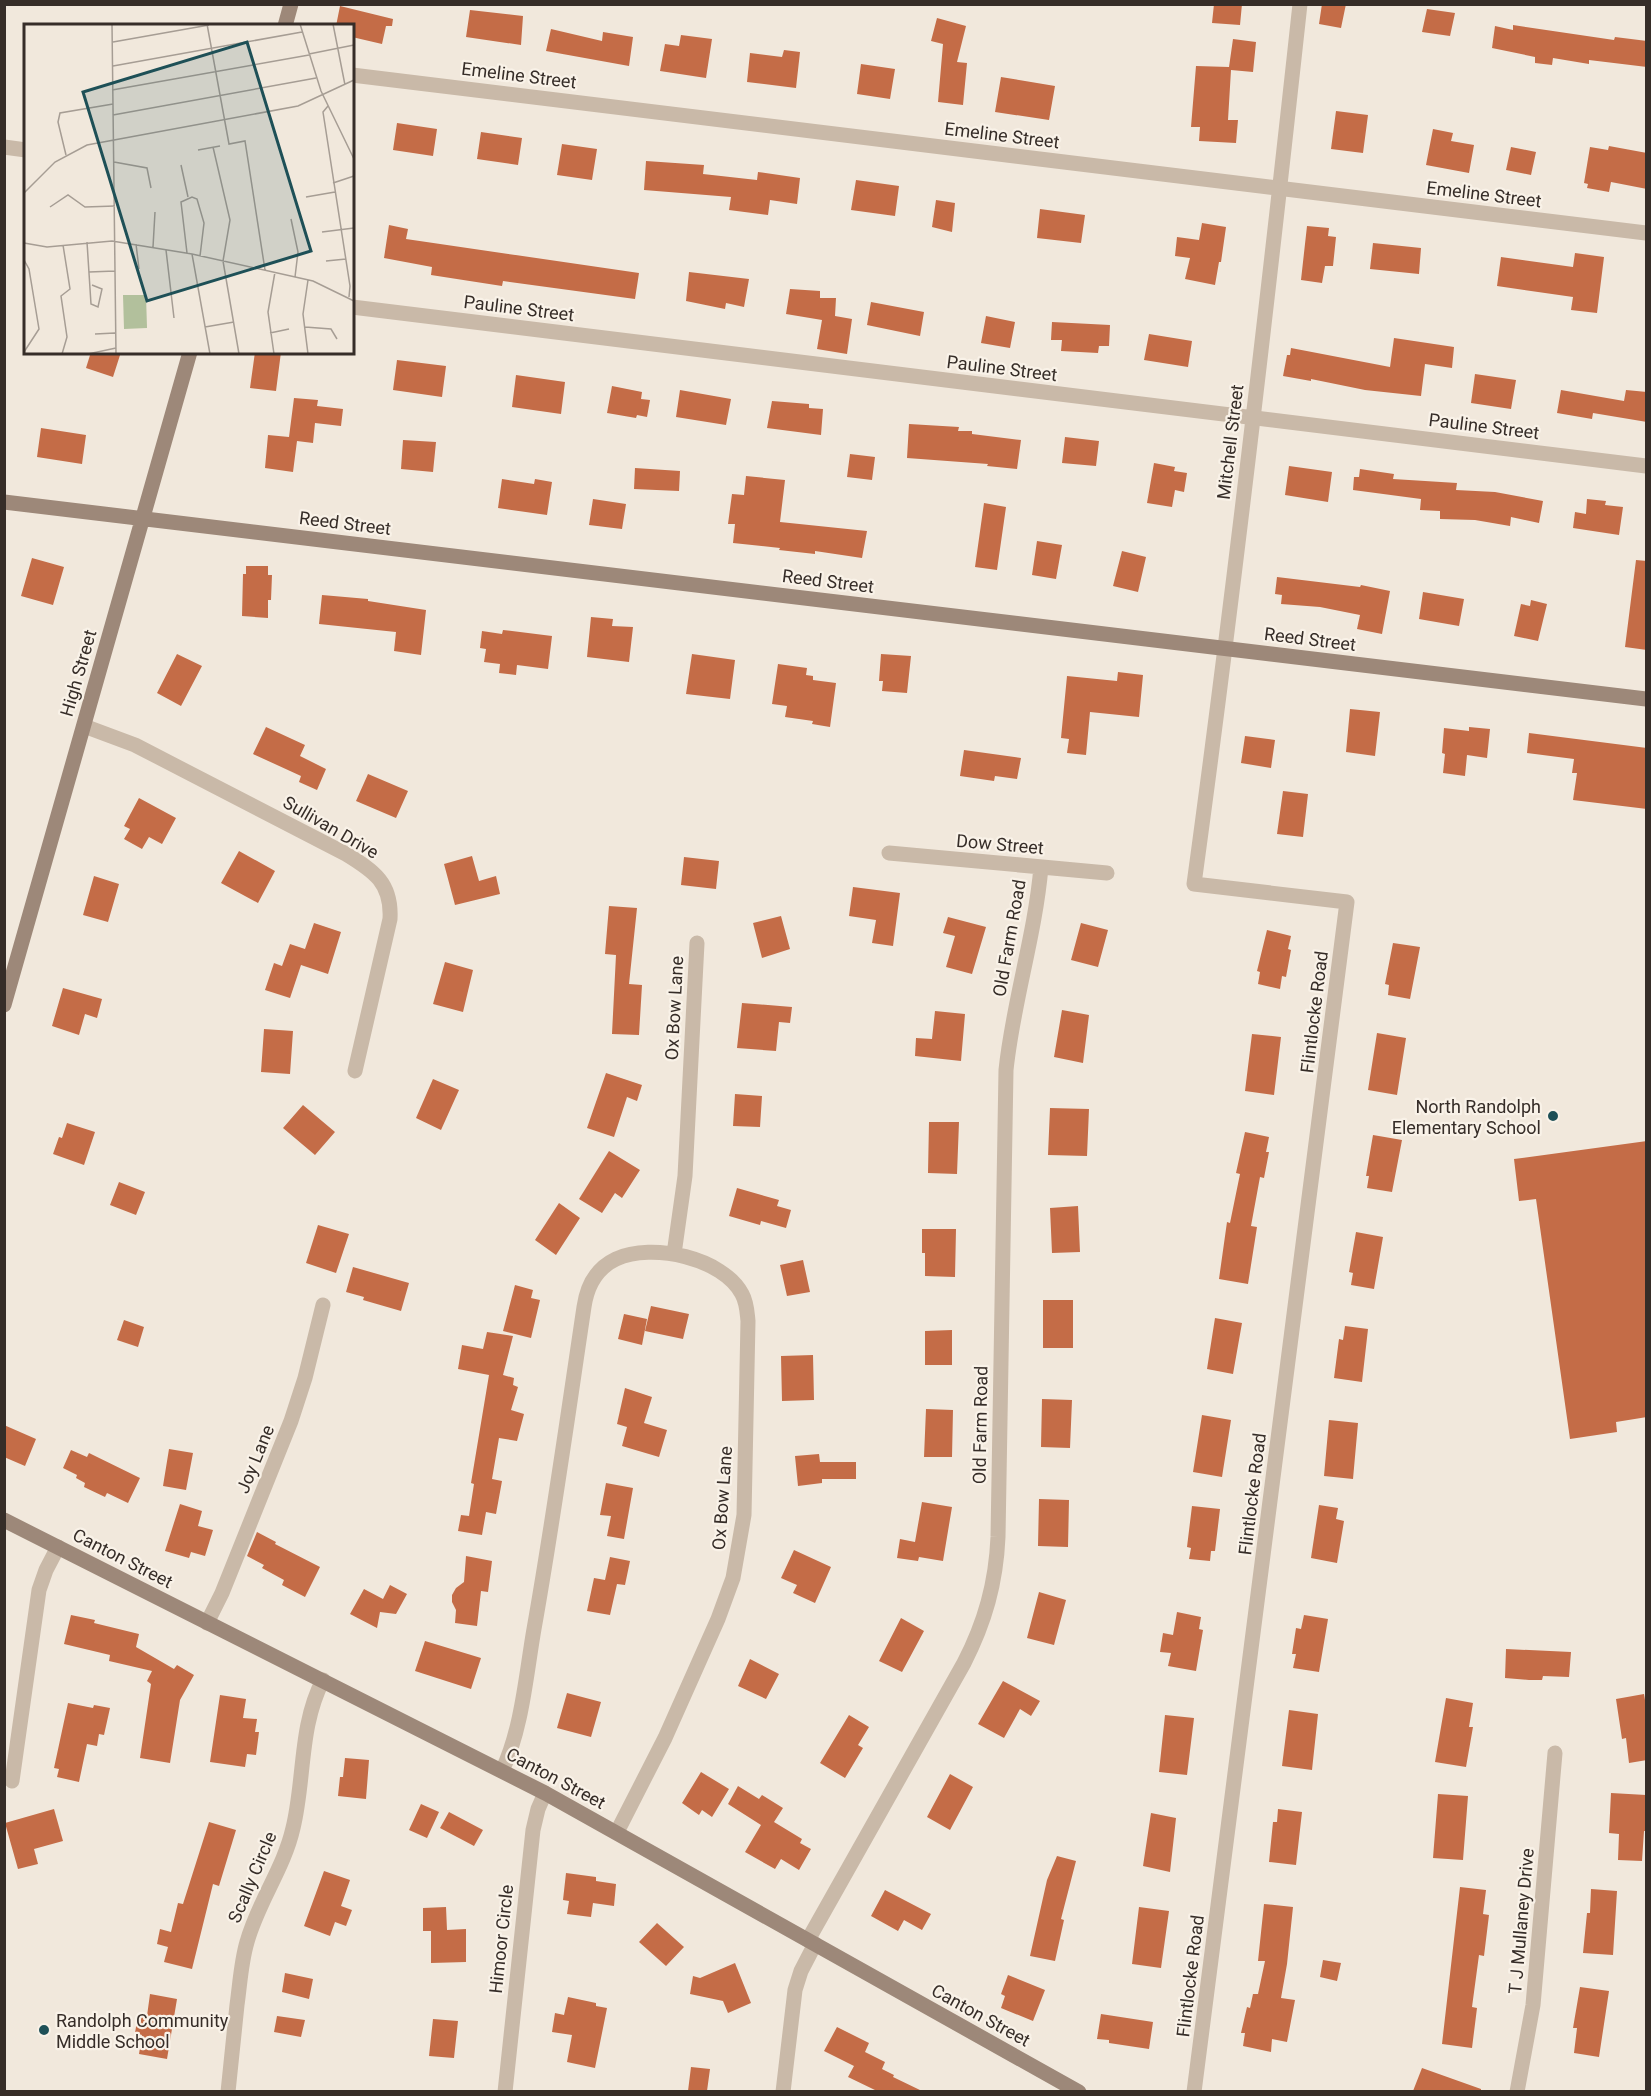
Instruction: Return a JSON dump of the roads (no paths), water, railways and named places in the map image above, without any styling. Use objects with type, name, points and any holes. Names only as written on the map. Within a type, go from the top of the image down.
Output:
[{"type":"main road","points":[[286,24],[291,4]]},
{"type":"main road","name":"High Street","points":[[4,1005],[189,354]]},
{"type":"main road","name":"Reed Street","points":[[4,502],[1647,699]]},
{"type":"main road","name":"Canton Street","points":[[4,1520],[545,1793],[1079,2091]]},
{"type":"street","name":"Mitchell Street","points":[[1300,4],[1280,189],[1194,884],[1347,902]]},
{"type":"street","name":"Emeline Street","points":[[354,75],[1647,233]]},
{"type":"street","points":[[4,147],[24,150]]},
{"type":"street","name":"Pauline Street","points":[[354,307],[1647,466]]},
{"type":"street","name":"Sullivan Drive","points":[[84,726],[146,750],[346,854],[378,876],[389,895],[390,919],[355,1071]]},
{"type":"street","name":"Dow Street","points":[[889,854],[1107,873]]},
{"type":"street","name":"Old Farm Road","points":[[811,1942],[964,1663],[984,1620],[993,1587],[998,1537],[1006,1070],[1039,893],[1041,867]]},
{"type":"street","name":"Flintlocke Road","points":[[1194,2091],[1347,902]]},
{"type":"street","name":"Ox Bow Lane","points":[[674,1254],[684,1184],[697,943]]},
{"type":"street","name":"Ox Bow Lane","points":[[502,1771],[513,1742],[529,1658],[586,1296],[593,1279],[615,1259],[634,1254],[674,1254],[693,1258],[712,1266],[737,1287],[746,1302],[748,1322],[744,1515],[735,1568],[718,1619],[665,1738],[617,1832]]},
{"type":"street","name":"Joy Lane","points":[[207,1623],[226,1582],[291,1421],[308,1368],[323,1305]]},
{"type":"street","points":[[12,1781],[39,1590],[58,1546]]},
{"type":"street","name":"Scally Circle","points":[[228,2091],[243,1957],[252,1927],[291,1839],[308,1719],[322,1680]]},
{"type":"street","name":"T J Mullaney Drive","points":[[1517,2091],[1533,2005],[1555,1753]]},
{"type":"street","name":"Himoor Circle","points":[[505,2091],[532,1830],[545,1793]]},
{"type":"street","points":[[783,2091],[795,1990],[811,1942]]},
{"type":"place","name":"North Randolph Elementary School","points":[[1553,1116]]},
{"type":"place","name":"Randolph Community Middle School","points":[[44,2030]]}]
